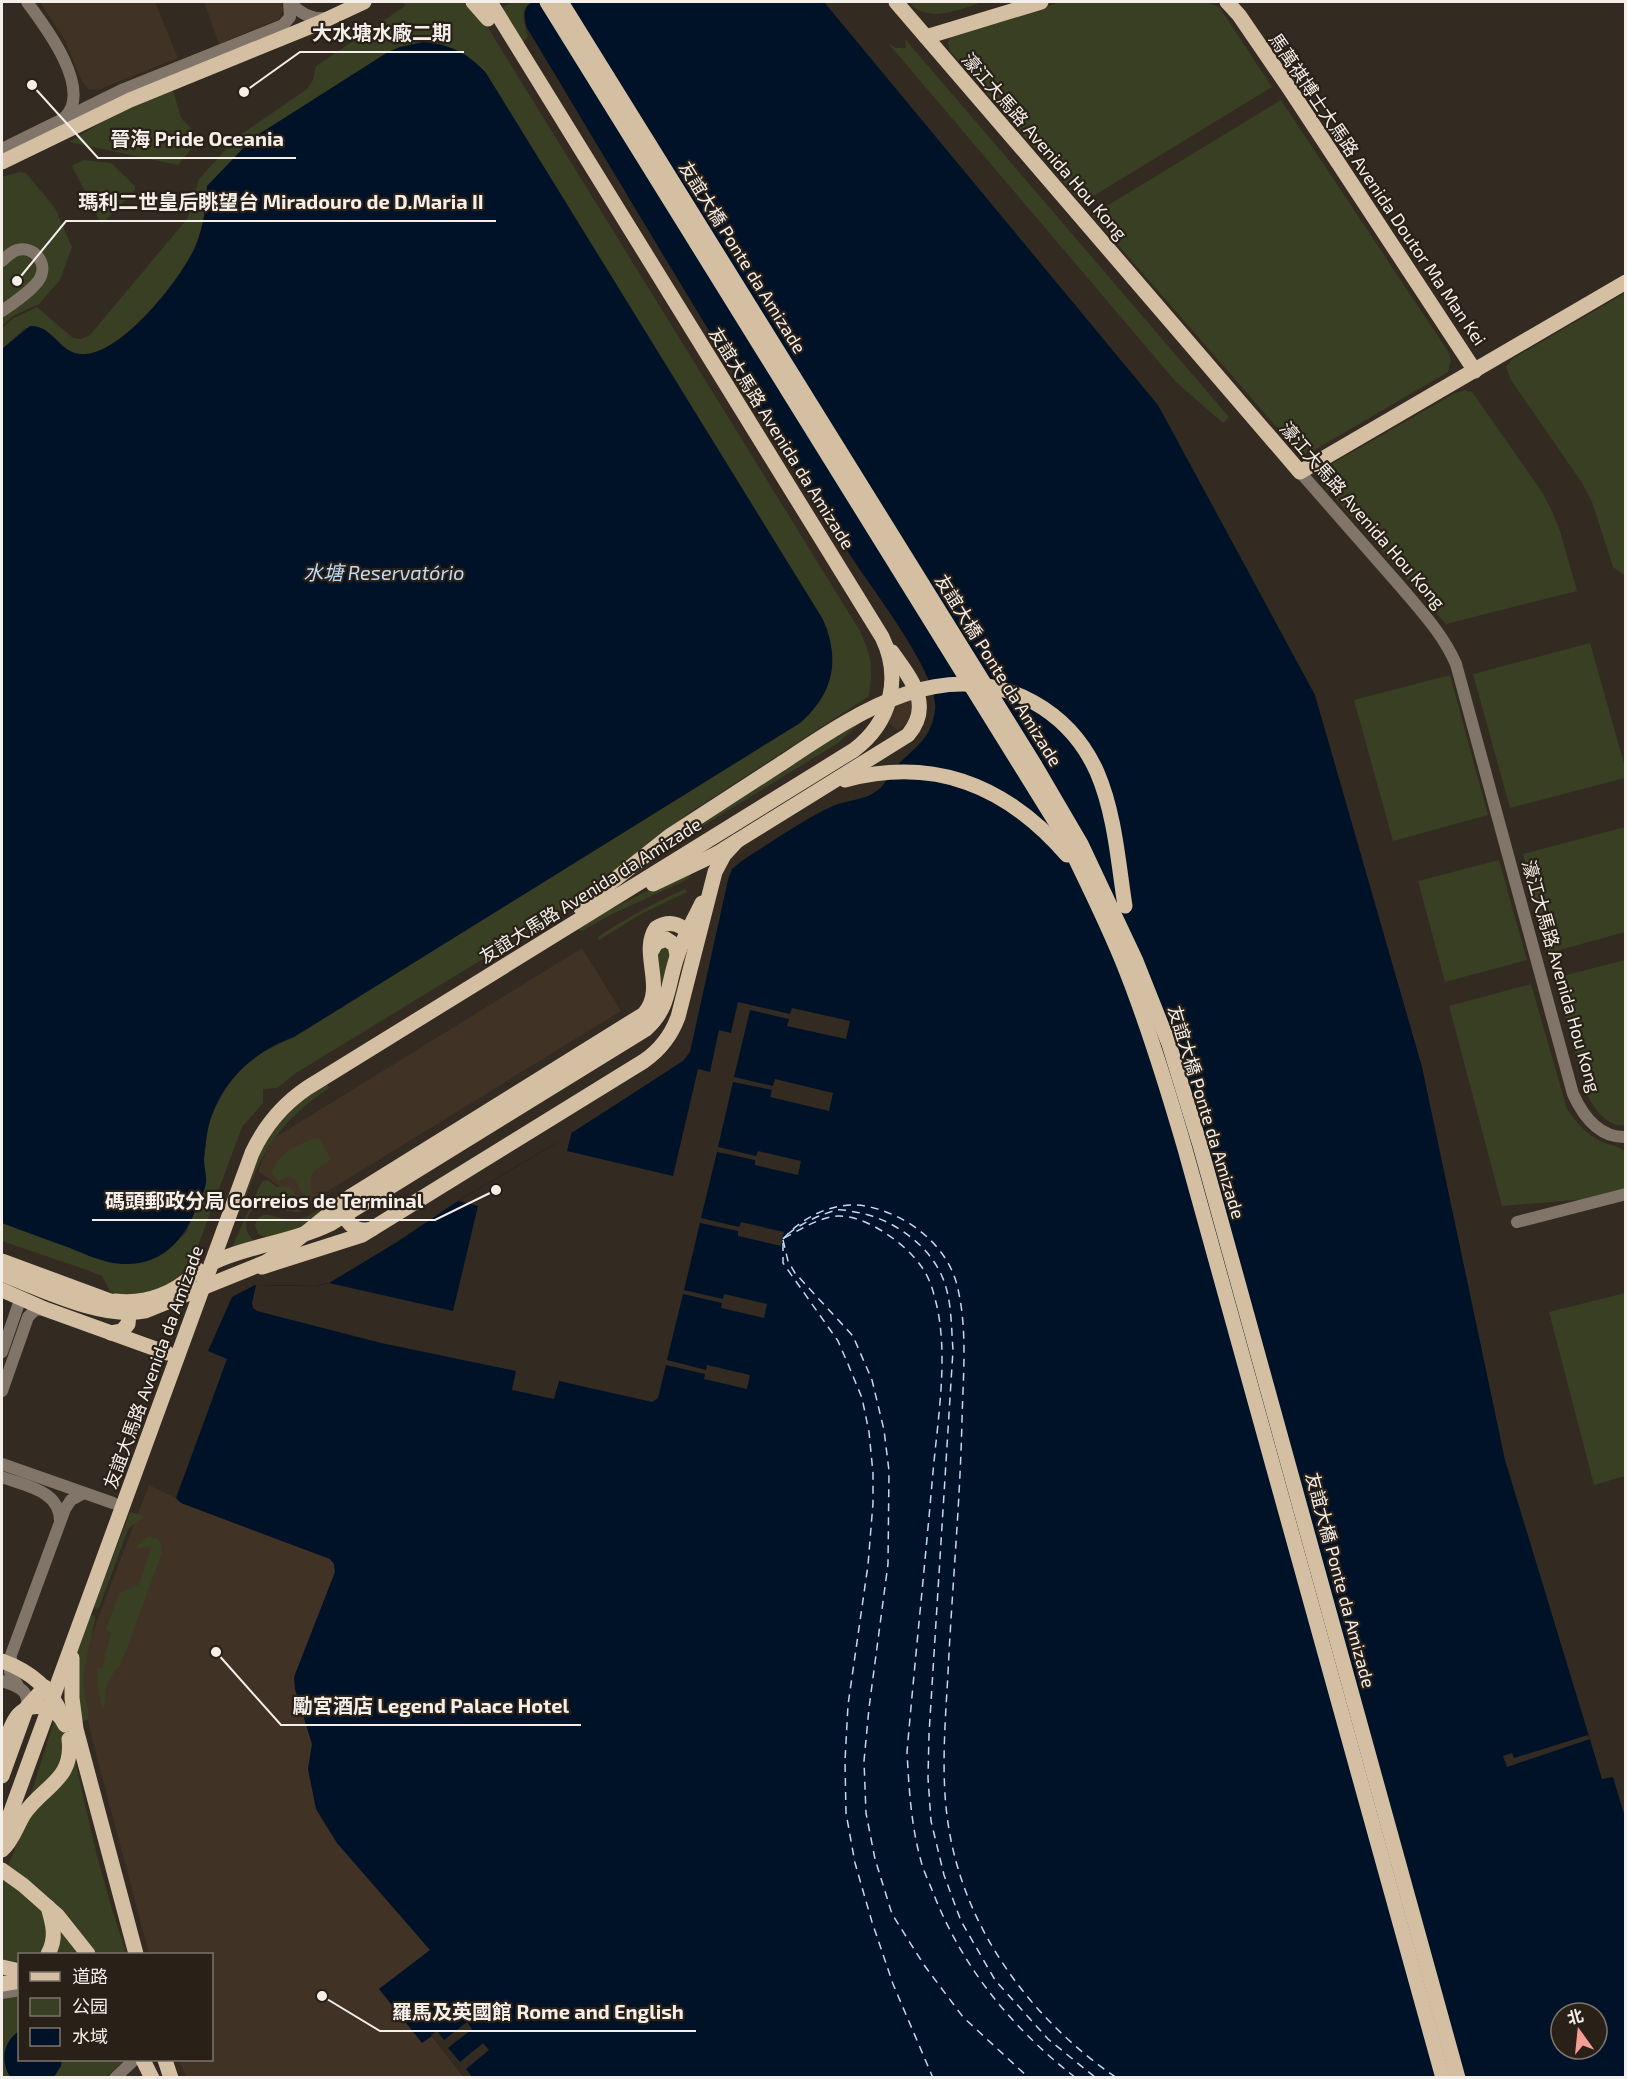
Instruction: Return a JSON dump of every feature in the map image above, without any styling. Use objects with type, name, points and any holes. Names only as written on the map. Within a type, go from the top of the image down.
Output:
[{"type":"main road","points":[[2,162],[130,100],[331,18],[364,2]]},
{"type":"main road","points":[[473,2],[492,9]]},
{"type":"main road","name":"友誼大馬路 Avenida da Amizade","points":[[2,1836],[205,1267],[242,1149],[254,1126],[278,1097],[298,1082],[854,750],[880,723],[891,695],[892,665],[882,637],[492,9],[478,2]]},
{"type":"main road","name":"友誼大橋 Ponte da Amizade","points":[[547,2],[1066,839],[1124,964],[1159,1061],[1443,2078]]},
{"type":"main road","name":"友誼大橋 Ponte da Amizade","points":[[561,2],[1036,767],[1081,844],[1136,961],[1169,1044],[1204,1157],[1458,2078]]},
{"type":"main road","name":"濠江大馬路 Avenida Hou Kong","points":[[896,2],[1300,472]]},
{"type":"main road","points":[[926,37],[1041,2]]},
{"type":"main road","name":"馬萬祺博士大馬路 Avenida Doutor Ma Man Kei","points":[[1227,2],[1239,15],[1289,88],[1475,371]]},
{"type":"main road","name":"友誼大馬路 Avenida da Amizade","points":[[492,9],[873,641],[881,666],[882,686],[877,705],[868,722],[854,737],[583,911]]},
{"type":"main road","points":[[1300,472],[1626,282]]},
{"type":"main road","points":[[583,911],[716,854],[903,739],[916,723],[920,703],[917,690],[882,637]]},
{"type":"main road","points":[[583,911],[671,836],[863,711],[899,696],[925,689],[951,685],[979,685],[1007,691],[1034,703],[1052,715],[1074,735],[1087,752],[1100,778],[1113,824],[1127,927],[1136,961]]},
{"type":"main road","points":[[828,786],[861,776],[900,771],[921,772],[959,780],[996,795],[1030,818],[1056,842],[1096,901]]},
{"type":"main road","points":[[104,1299],[149,1300],[177,1288],[205,1267],[240,1252],[307,1234],[330,1224],[646,1029],[664,1007],[677,955],[724,855],[737,841]]},
{"type":"main road","points":[[223,1280],[362,1235],[650,1057],[669,1036],[678,1017],[714,879]]},
{"type":"main road","points":[[2,1274],[99,1310],[125,1314],[151,1309],[277,1256],[351,1196],[644,1014],[653,996],[652,935],[659,926],[676,924],[688,932],[693,956]]},
{"type":"main road","points":[[651,952],[656,943],[666,939],[675,945],[677,955]]},
{"type":"main road","points":[[351,1196],[345,1207],[346,1220],[356,1229],[363,1231],[372,1229]]},
{"type":"main road","points":[[2,1262],[121,1305],[129,1314],[129,1321],[126,1328],[118,1333],[111,1333]]},
{"type":"main road","name":"友誼大馬路 Avenida da Amizade","points":[[2,1806],[168,1353],[205,1267]]},
{"type":"main road","points":[[9,1293],[45,1309],[168,1353]]},
{"type":"main road","points":[[74,1637],[71,1687],[76,1729],[136,1953]]},
{"type":"main road","points":[[6,1658],[42,1684],[55,1701],[67,1732],[113,1904],[131,1953]]},
{"type":"main road","points":[[2,1776],[27,1707],[45,1687]]},
{"type":"main road","points":[[2,1753],[13,1723],[26,1709],[49,1708],[57,1713],[67,1732],[69,1756],[64,1771],[55,1783],[30,1806],[10,1842],[2,1850]]},
{"type":"main road","points":[[3,1871],[48,1907],[72,1932],[87,1953]]},
{"type":"main road","points":[[48,1907],[54,1935],[49,1953]]},
{"type":"main road","points":[[2,1967],[18,1971]]},
{"type":"main road","points":[[2,1984],[18,1981]]},
{"type":"main road","points":[[144,2061],[152,2078]]},
{"type":"main road","points":[[165,2061],[171,2078]]},
{"type":"street","points":[[27,2],[57,44],[73,86],[75,98],[73,107],[60,121]]},
{"type":"street","points":[[289,2],[306,15],[331,18]]},
{"type":"street","points":[[2,149],[105,99],[284,25],[290,17],[289,2]]},
{"type":"street","points":[[73,86],[88,98],[105,99]]},
{"type":"street","points":[[2,261],[12,253],[25,250],[37,255],[43,268],[42,276],[37,284],[2,311]]},
{"type":"street","name":"濠江大馬路 Avenida Hou Kong","points":[[1300,472],[1441,635],[1450,650],[1459,675],[1573,1094],[1586,1117],[1598,1129],[1608,1134],[1626,1137]]},
{"type":"street","points":[[1517,1222],[1626,1194]]},
{"type":"street","points":[[2,1352],[20,1303],[19,1298],[9,1293]]},
{"type":"street","points":[[2,1391],[28,1317],[35,1310],[45,1309]]},
{"type":"street","points":[[2,1464],[112,1503]]},
{"type":"street","points":[[2,1477],[51,1497],[58,1509],[60,1518],[58,1527]]},
{"type":"street","points":[[2,1667],[8,1661],[6,1658],[58,1527],[70,1502],[84,1493]]},
{"type":"street","points":[[6,1658],[10,1672],[26,1694],[27,1707]]},
{"type":"street","points":[[2,1681],[18,1686]]},
{"type":"street","points":[[2,1993],[18,1990]]},
{"type":"street","points":[[115,2078],[133,2061]]},
{"type":"shaded area","points":[[40,2],[155,2],[178,58],[100,89],[89,90],[82,81],[64,39]]},
{"type":"shaded area","points":[[204,2],[281,2],[283,10],[279,19],[219,44]]},
{"type":"shaded area","points":[[910,690],[915,715],[906,725],[897,730],[884,718]]},
{"type":"shaded area","points":[[582,948],[621,1011],[305,1205],[258,1171],[271,1140]]},
{"type":"shaded area","points":[[149,1485],[176,1498],[181,1503],[330,1559],[334,1564],[335,1572],[295,1689],[312,1744],[308,1769],[316,1809],[337,1843],[431,1950],[379,1989],[437,2031],[472,2077],[186,2077],[179,2061],[213,2061],[213,1953],[149,1953],[90,1731],[81,1679],[84,1655]]},
{"type":"green space","points":[[403,2],[466,2],[477,10],[860,631],[870,662],[869,696],[689,813],[568,907],[296,1073],[277,1088],[263,1089],[263,1103],[242,1127],[195,1254],[180,1275],[161,1290],[138,1298],[113,1297],[102,1276],[2,1241],[2,1223],[111,1263],[147,1261],[168,1250],[186,1233],[206,1182],[204,1161],[210,1119],[230,1082],[244,1066],[261,1053],[294,1037],[800,723],[810,714],[828,630],[822,618],[486,73],[454,50],[425,42],[400,47],[207,186],[203,223],[189,258],[164,294],[131,329],[114,343],[97,351],[74,353],[43,329],[25,328],[2,349],[2,328],[14,318],[37,307],[73,338],[81,339],[90,335],[187,219],[199,179],[236,138],[307,89],[313,80],[316,66],[405,6]]},
{"type":"green space","points":[[512,2],[531,2],[524,13],[528,37],[523,42],[502,8]]},
{"type":"green space","points":[[909,2],[983,2],[954,11],[934,14],[925,13]]},
{"type":"green space","points":[[1061,2],[1208,2],[1220,8],[1272,87],[1082,203],[950,51],[948,43],[954,34]]},
{"type":"green space","points":[[905,39],[1229,417],[1223,423],[1176,382],[888,43],[896,48],[906,48]]},
{"type":"green space","points":[[172,87],[181,118],[196,134],[194,146],[178,165],[69,142],[112,116]]},
{"type":"green space","points":[[1281,100],[1449,353],[1451,360],[1448,372],[1311,452],[1305,453],[1293,446],[1092,215]]},
{"type":"green space","points":[[83,160],[111,163],[135,186],[135,190],[101,223],[72,166]]},
{"type":"green space","points":[[19,172],[26,173],[55,208],[72,247],[60,280],[39,304],[13,316],[2,326],[2,177]]},
{"type":"green space","points":[[1625,293],[1625,576],[1613,567],[1592,502],[1582,483],[1511,380],[1506,367],[1512,359]]},
{"type":"green space","points":[[1465,390],[1473,393],[1542,492],[1560,531],[1577,591],[1446,624],[1326,488],[1322,474],[1328,466],[1455,393]]},
{"type":"green space","points":[[1590,643],[1625,767],[1625,778],[1510,808],[1473,674]]},
{"type":"green space","points":[[1450,675],[1488,815],[1393,841],[1354,700]]},
{"type":"green space","points":[[862,715],[859,724],[838,743],[688,835],[686,830]]},
{"type":"green space","points":[[1625,827],[1625,932],[1549,953],[1523,854]]},
{"type":"green space","points":[[1499,860],[1527,960],[1445,982],[1418,881]]},
{"type":"green space","points":[[696,866],[688,879],[610,915],[582,931],[574,928]]},
{"type":"green space","points":[[685,889],[687,892],[641,914],[599,940],[598,937],[630,917]]},
{"type":"green space","points":[[662,944],[670,945],[673,950],[660,1003],[649,1022],[328,1218],[283,1236],[265,1237],[258,1234],[255,1225],[261,1216],[268,1215],[293,1220],[310,1215],[446,1129],[452,1140],[647,1020],[659,997],[657,954]]},
{"type":"green space","points":[[1625,960],[1626,1125],[1619,1125],[1606,1120],[1601,1115],[1585,1090],[1555,978]]},
{"type":"green space","points":[[1531,984],[1567,1109],[1591,1136],[1625,1151],[1625,1196],[1502,1206],[1449,1006]]},
{"type":"green space","points":[[324,1077],[329,1088],[284,1126],[264,1155],[242,1209],[235,1214],[254,1154],[278,1115]]},
{"type":"green space","points":[[319,1138],[331,1160],[314,1172],[311,1180],[312,1193],[307,1197],[301,1192],[295,1179],[289,1176],[279,1181],[272,1174],[278,1160],[290,1150]]},
{"type":"green space","points":[[268,1180],[277,1187],[290,1187],[299,1199],[311,1206],[298,1212],[263,1205],[256,1207],[251,1211],[246,1223],[248,1232],[255,1242],[232,1247],[260,1185],[263,1181]]},
{"type":"green space","points":[[1625,1293],[1625,1476],[1594,1485],[1549,1312]]},
{"type":"green space","points":[[130,1512],[145,1516],[128,1529],[99,1608],[96,1609],[94,1606]]},
{"type":"green space","points":[[149,1536],[158,1539],[162,1553],[121,1664],[108,1683],[105,1706],[102,1707],[97,1668],[102,1668],[111,1633],[106,1629],[119,1593],[139,1584],[152,1546],[134,1549]]},
{"type":"green space","points":[[91,1615],[95,1616],[95,1620],[83,1681],[89,1719],[78,1723],[76,1642]]},
{"type":"green space","points":[[64,1707],[99,1863],[127,1953],[18,1953],[18,1977],[2,1979],[2,1969],[6,1961],[2,1958],[2,1881],[24,1826],[29,1801],[57,1711]]},
{"type":"green space","points":[[18,1996],[18,2061],[124,2061],[106,2077],[2,2077],[2,1999]]},
{"type":"water","points":[[533,2],[824,2],[1158,405],[1315,695],[1422,1067],[1505,1460],[1602,1779],[1613,1777],[1625,1817],[1625,2077],[464,2077],[432,2036],[422,2043],[379,1989],[430,1950],[337,1843],[316,1809],[308,1769],[312,1744],[295,1689],[294,1677],[335,1572],[334,1564],[330,1559],[181,1503],[176,1498],[227,1359],[208,1351],[232,1297],[255,1285],[315,1286],[329,1283],[397,1242],[458,1201],[553,1145],[683,1061],[690,1052],[732,869],[810,818],[833,806],[868,796],[878,790],[894,769],[925,737],[933,721],[935,710],[934,695],[928,677],[905,636],[771,432],[689,298],[527,28],[525,13],[527,7]]},
{"type":"water","name":"水塘 Reservatório","points":[[424,42],[458,51],[473,60],[486,73],[822,618],[831,647],[831,675],[820,700],[800,723],[247,1064],[224,1091],[215,1107],[209,1124],[205,1151],[206,1180],[203,1194],[193,1217],[179,1239],[161,1255],[149,1260],[122,1264],[109,1262],[2,1223],[2,349],[30,326],[44,329],[66,348],[80,354],[96,352],[113,344],[148,313],[178,276],[199,238],[207,186],[253,138],[388,52]]},
{"type":"water","points":[[18,2032],[18,2061],[62,2061],[54,2077],[10,2077],[4,2058],[6,2046]]},
{"type":"pier","points":[[738,1002],[790,1014],[792,1008],[850,1021],[846,1039],[787,1026],[789,1019],[750,1010],[734,1077],[773,1086],[775,1079],[833,1093],[829,1111],[770,1097],[772,1090],[733,1082],[718,1147],[756,1156],[758,1151],[801,1161],[798,1175],[755,1165],[755,1160],[717,1152],[701,1218],[739,1227],[741,1222],[784,1232],[781,1246],[738,1236],[738,1231],[700,1223],[684,1290],[723,1299],[724,1294],[767,1304],[764,1318],[721,1308],[722,1303],[683,1294],[667,1360],[706,1370],[707,1365],[750,1375],[747,1389],[704,1379],[705,1374],[666,1365],[658,1398],[652,1402],[559,1381],[554,1399],[512,1390],[516,1371],[381,1343],[257,1311],[253,1308],[256,1285],[315,1286],[329,1283],[453,1311],[478,1206],[458,1201],[553,1145],[572,1131],[567,1151],[673,1176],[698,1069],[710,1072],[719,1030],[731,1033]]},
{"type":"pier","points":[[1588,1735],[1590,1739],[1507,1767],[1503,1756],[1512,1753],[1514,1758]]},
{"type":"pier","points":[[467,2022],[472,2029],[448,2048],[460,2062],[483,2043],[489,2050],[466,2069],[472,2077],[464,2077],[431,2035],[437,2031],[444,2040]]},
{"type":"ferry route","points":[[783,1239],[802,1222],[824,1210],[862,1205],[888,1213],[914,1226],[936,1246],[952,1271],[963,1318],[964,1352],[960,1484],[945,1734],[944,1775],[950,1835],[959,1872],[972,1907],[1009,1973],[1032,2003],[1058,2030],[1087,2056],[1117,2078]]},
{"type":"ferry route","points":[[788,1234],[811,1220],[837,1210],[846,1210],[881,1219],[916,1242],[934,1262],[945,1283],[953,1350],[929,1734],[928,1778],[931,1821],[944,1875],[961,1921],[995,1980],[1048,2039],[1096,2078]]},
{"type":"ferry route","points":[[784,1238],[810,1224],[831,1217],[861,1220],[884,1232],[906,1249],[923,1269],[932,1288],[939,1316],[942,1360],[940,1406],[907,1752],[915,1834],[922,1865],[934,1895],[946,1922],[976,1973],[1011,2018],[1031,2039],[1076,2078]]},
{"type":"ferry route","points":[[783,1240],[788,1261],[795,1273],[853,1336],[872,1380],[884,1430],[889,1471],[888,1564],[864,1761],[866,1813],[875,1859],[892,1914],[924,1965],[963,2017],[1029,2078]]},
{"type":"ferry route","points":[[783,1243],[783,1263],[838,1341],[862,1398],[869,1432],[873,1503],[868,1565],[848,1705],[845,1761],[846,1813],[855,1863],[872,1922],[893,1984],[933,2078]]},
{"type":"place","name":"晉海 Pride Oceania","points":[[32,85]]},
{"type":"place","name":"大水塘水廠二期","points":[[244,92]]},
{"type":"place","name":"瑪利二世皇后眺望台 Miradouro de D.Maria II","points":[[17,281]]},
{"type":"place","name":"碼頭郵政分局 Correios de Terminal","points":[[496,1190]]},
{"type":"place","name":"勵宮酒店 Legend Palace Hotel","points":[[216,1652]]},
{"type":"place","name":"羅馬及英國館 Rome and English","points":[[322,1996]]}]
